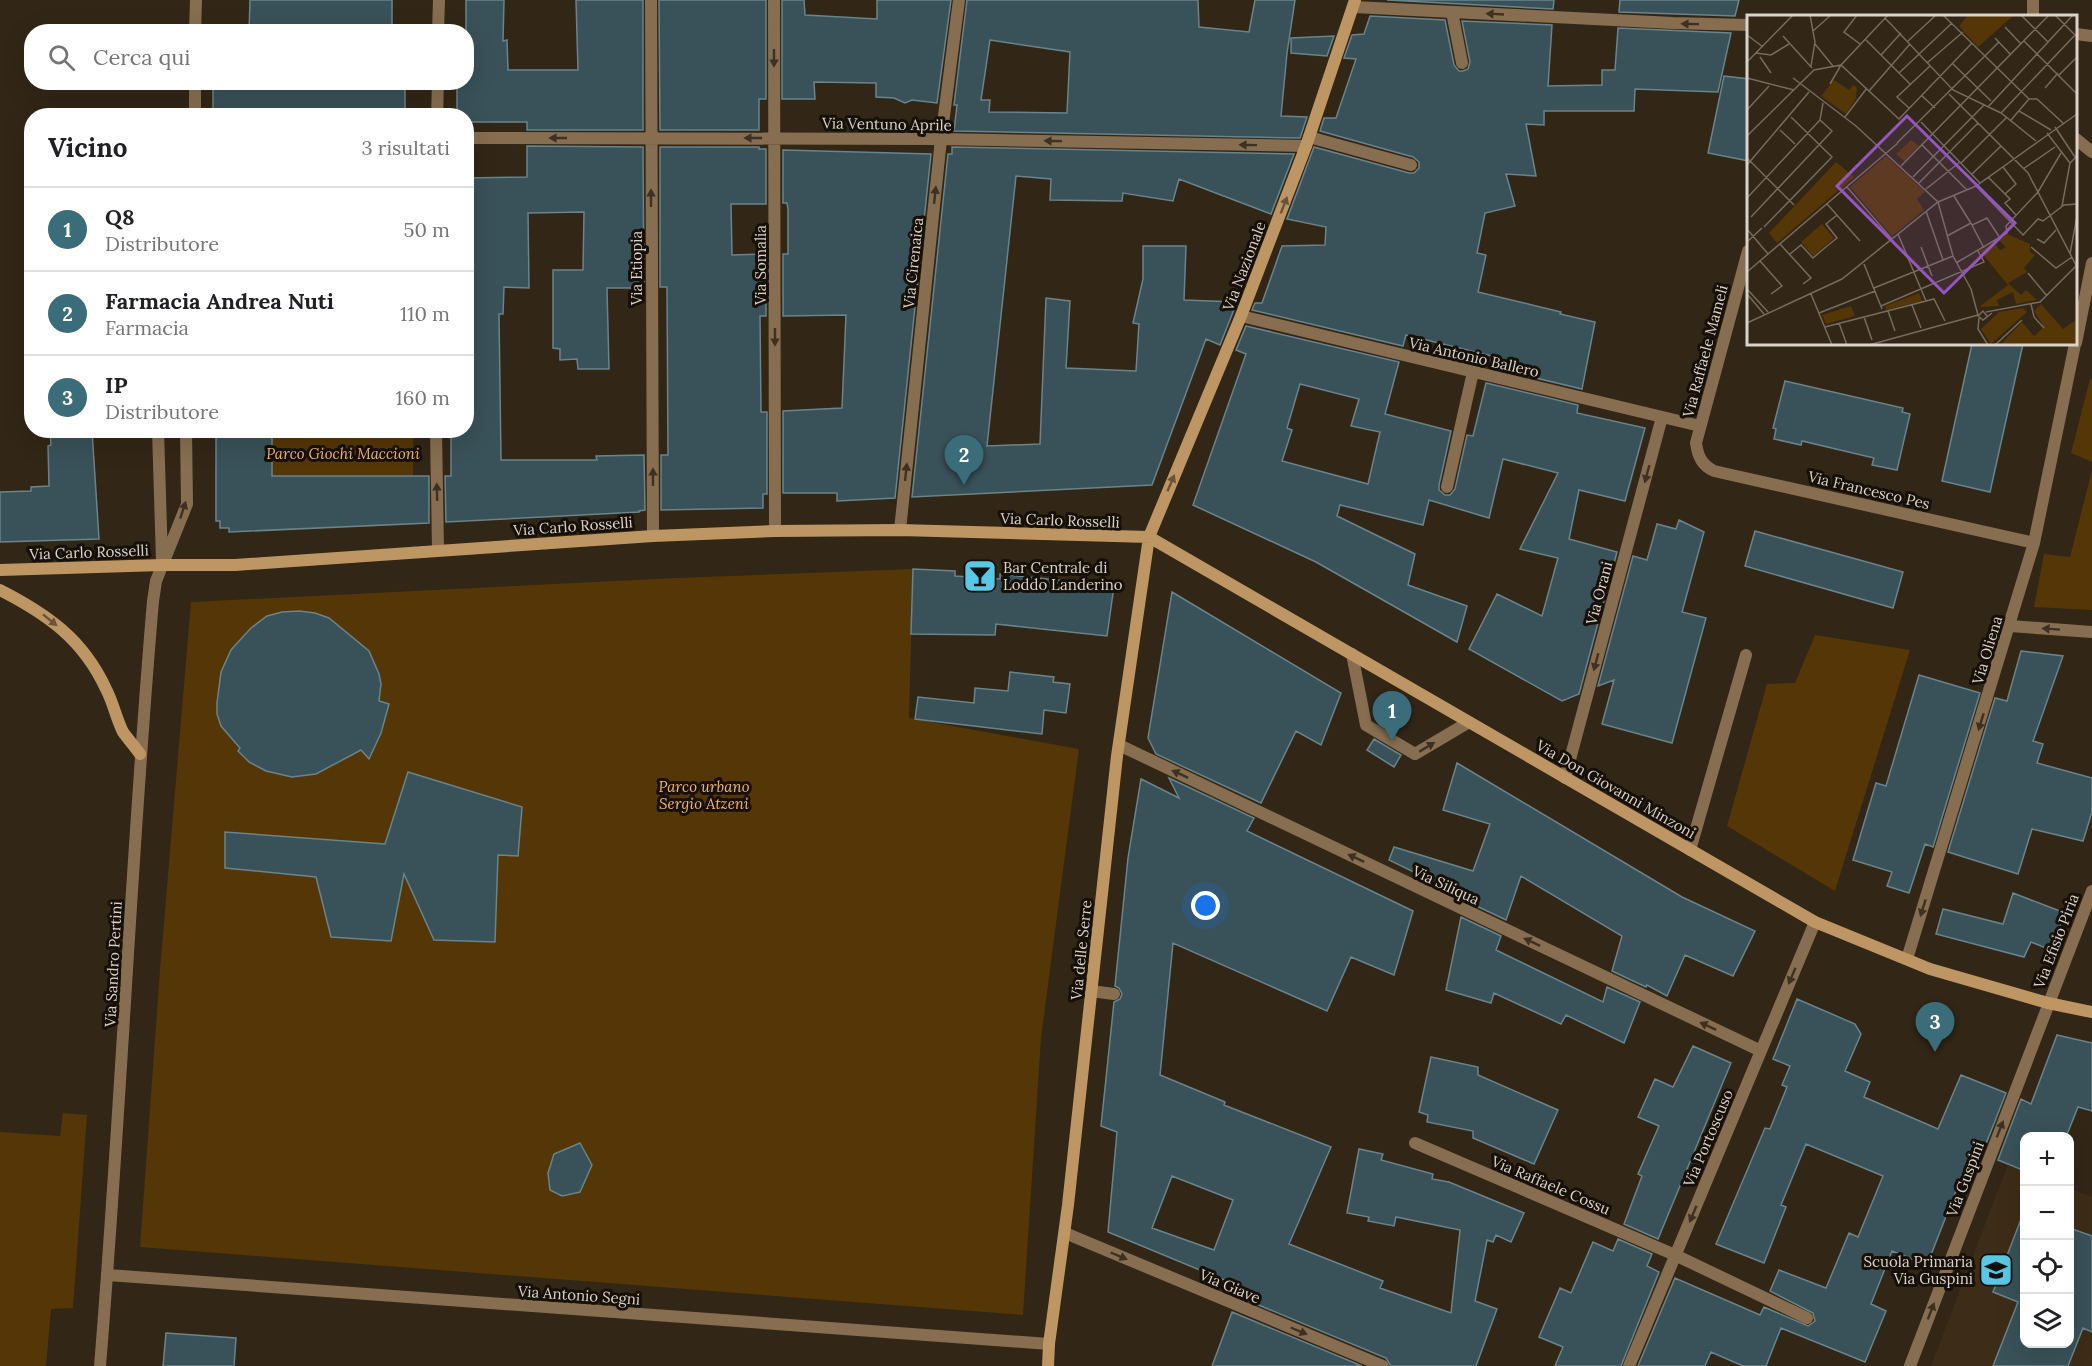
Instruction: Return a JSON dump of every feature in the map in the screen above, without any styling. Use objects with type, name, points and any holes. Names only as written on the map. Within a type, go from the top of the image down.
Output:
[{"type":"street","points":[[195,24],[196,0]]},
{"type":"street","points":[[438,24],[439,0]]},
{"type":"street","name":"Via Etiopia","points":[[651,0],[653,536]]},
{"type":"street","name":"Via Somalia","points":[[774,0],[775,531]]},
{"type":"street","name":"Via Cirenaica","points":[[900,530],[941,139],[959,0]]},
{"type":"street","points":[[1354,4],[1452,12],[1673,24],[1747,25]]},
{"type":"street","name":"Via Nazionale","points":[[1149,537],[1241,316],[1308,141],[1354,4]]},
{"type":"street","points":[[1452,12],[1462,63]]},
{"type":"street","points":[[2077,34],[2092,36]]},
{"type":"street","points":[[195,90],[195,108]]},
{"type":"street","points":[[437,108],[438,90]]},
{"type":"street","name":"Via Ventuno Aprile","points":[[474,138],[1308,141],[1411,165]]},
{"type":"street","points":[[2077,140],[2090,150]]},
{"type":"street","name":"Via Raffaele Mameli","points":[[1701,460],[1696,443],[1747,258]]},
{"type":"street","name":"Via Oliena","points":[[2077,324],[2081,285],[2092,263]]},
{"type":"street","name":"Via Antonio Ballero","points":[[1241,316],[1700,426]]},
{"type":"street","name":"Via Oliena","points":[[1907,959],[2034,543],[2075,345]]},
{"type":"street","points":[[1447,487],[1473,372]]},
{"type":"street","name":"Via Orani","points":[[1565,778],[1662,417]]},
{"type":"street","points":[[158,438],[162,565]]},
{"type":"street","points":[[162,565],[187,504],[186,438]]},
{"type":"street","points":[[436,438],[438,550]]},
{"type":"street","name":"Via Francesco Pes","points":[[1701,460],[1714,471],[2034,543]]},
{"type":"street","name":"Via Carlo Rosselli","points":[[0,570],[236,565],[653,536],[775,531],[900,530],[1149,537]]},
{"type":"street","name":"Via Don Giovanni Minzoni","points":[[1149,537],[1815,922],[1930,969],[2048,1003],[2092,1012]]},
{"type":"street","name":"Via delle Serre","points":[[1048,1366],[1119,745],[1149,537]]},
{"type":"street","name":"Via Sandro Pertini","points":[[100,1366],[108,1275],[140,754],[156,581],[162,565]]},
{"type":"street","points":[[0,590],[43,614],[70,635],[88,657],[106,688],[123,731],[140,754]]},
{"type":"street","points":[[2010,626],[2092,632]]},
{"type":"street","points":[[1352,654],[1366,725],[1416,754],[1469,722]]},
{"type":"street","points":[[1690,850],[1746,655]]},
{"type":"street","name":"Via Siliqua","points":[[1119,745],[1761,1051]]},
{"type":"street","name":"Via Efisio Piria","points":[[2048,1003],[2092,891]]},
{"type":"street","name":"Via Portoscuso","points":[[1629,1366],[1815,922]]},
{"type":"street","points":[[1091,991],[1114,994]]},
{"type":"street","name":"Via Guspini","points":[[1910,1366],[2048,1003]]},
{"type":"street","name":"Via Raffaele Cossu","points":[[1415,1143],[1675,1256],[1807,1318]]},
{"type":"street","name":"Via Giave","points":[[1065,1233],[1383,1366]]},
{"type":"street","name":"Via Antonio Segni","points":[[108,1275],[1049,1344]]},
{"type":"shaded area","name":"Scuola Primaria Via Guspini","points":[[2008,1164],[2020,1169],[2020,1348],[2074,1348],[2074,1190],[2092,1197],[2092,1366],[1931,1366]]},
{"type":"green space","points":[[2090,379],[2092,379],[2092,462],[2071,453]]},
{"type":"green space","name":"Parco Giochi Maccioni","points":[[272,438],[413,438],[413,476],[272,476]]},
{"type":"green space","points":[[2092,470],[2092,610],[2034,607],[2044,554],[2070,557]]},
{"type":"green space","name":"Parco urbano Sergio Atzeni","points":[[913,569],[909,718],[1079,749],[1041,1038],[1023,1315],[140,1247],[160,970],[191,602]]},
{"type":"green space","points":[[1815,635],[1910,650],[1835,891],[1727,826],[1767,684],[1795,683]]},
{"type":"green space","points":[[63,1113],[87,1115],[73,1308],[51,1309],[46,1366],[0,1366],[0,1132],[60,1136]]},
{"type":"building","points":[[250,0],[392,0],[392,24],[249,24]]},
{"type":"building","points":[[466,0],[504,0],[503,41],[507,40],[508,70],[578,70],[576,0],[643,0],[643,130],[527,130],[527,122],[474,122],[474,108],[457,108],[457,90],[474,90],[474,24],[466,24]]},
{"type":"building","points":[[659,0],[766,0],[766,99],[759,99],[759,130],[660,130]]},
{"type":"building","points":[[782,0],[804,0],[805,15],[877,19],[877,0],[951,0],[937,103],[912,100],[905,103],[894,98],[876,97],[876,83],[814,82],[815,99],[782,99]]},
{"type":"building","points":[[967,0],[1198,0],[1199,27],[1249,32],[1255,0],[1295,0],[1281,116],[1307,117],[1300,138],[954,131],[957,105],[954,105]],"holes":[[[990,40],[1070,52],[1067,113],[989,112],[990,100],[981,100]]]},
{"type":"building","points":[[1387,0],[1554,0],[1553,9]]},
{"type":"building","points":[[1620,0],[1739,0],[1735,16],[1619,12]]},
{"type":"building","points":[[1370,16],[1445,20],[1454,65],[1459,71],[1468,69],[1470,62],[1462,21],[1552,25],[1548,86],[1602,85],[1602,70],[1615,70],[1618,28],[1731,33],[1718,92],[1635,89],[1634,111],[1544,111],[1544,125],[1526,124],[1536,176],[1506,174],[1515,206],[1485,213],[1477,253],[1486,255],[1478,292],[1595,322],[1582,389],[1490,367],[1492,356],[1406,335],[1403,346],[1252,310],[1255,303],[1262,303],[1282,246],[1325,245],[1326,227],[1287,219],[1314,147],[1409,173],[1414,173],[1419,168],[1419,162],[1413,157],[1320,131],[1324,118],[1336,118],[1356,59],[1344,58],[1352,35],[1364,34]]},
{"type":"building","points":[[1334,36],[1327,56],[1291,53],[1291,38]]},
{"type":"building","points":[[1724,76],[1747,79],[1747,161],[1708,153]]},
{"type":"building","points":[[213,90],[405,90],[405,108],[213,108]]},
{"type":"building","points":[[527,146],[643,147],[644,288],[607,288],[609,369],[578,369],[577,359],[560,360],[560,349],[553,348],[553,270],[583,270],[584,212],[528,213],[529,288],[504,287],[503,314],[499,314],[501,460],[597,460],[596,456],[644,455],[645,510],[446,522],[445,476],[451,476],[451,438],[474,438],[474,178],[527,177]]},
{"type":"building","points":[[660,147],[759,147],[759,149],[766,149],[766,204],[731,204],[732,255],[766,254],[766,316],[760,316],[761,412],[767,412],[767,494],[763,494],[763,508],[661,510],[661,455],[668,455],[667,287],[660,287]]},
{"type":"building","points":[[952,147],[1294,154],[1271,214],[1179,179],[1173,201],[1123,193],[1122,201],[1050,200],[1051,179],[1016,176],[987,446],[1040,444],[1046,298],[1070,301],[1066,368],[1136,371],[1139,324],[1133,323],[1143,279],[1143,246],[1186,246],[1184,300],[1237,302],[1220,345],[1206,339],[1152,485],[912,497],[948,154],[952,154]]},
{"type":"building","points":[[783,150],[931,154],[895,498],[837,501],[837,493],[783,493],[783,411],[842,408],[846,315],[783,316],[783,254],[788,254],[788,209],[787,203],[783,203]]},
{"type":"building","points":[[1246,326],[1399,362],[1385,414],[1451,431],[1439,485],[1439,490],[1445,495],[1450,495],[1455,489],[1467,435],[1473,436],[1486,383],[1578,405],[1577,413],[1645,428],[1625,501],[1579,490],[1569,539],[1617,552],[1579,694],[1562,701],[1469,649],[1497,594],[1542,616],[1558,558],[1520,549],[1558,473],[1503,459],[1489,518],[1429,500],[1423,525],[1340,505],[1337,516],[1415,554],[1408,585],[1467,606],[1457,642],[1316,562],[1193,505],[1246,354],[1236,350]],"holes":[[[1300,384],[1359,399],[1351,426],[1380,432],[1368,484],[1282,461],[1292,430],[1287,428]]]},
{"type":"building","points":[[1972,345],[2023,345],[1990,492],[1942,481]]},
{"type":"building","points":[[1785,381],[1903,408],[1902,412],[1910,414],[1897,470],[1872,465],[1874,458],[1802,441],[1801,445],[1774,439],[1776,429],[1773,428]]},
{"type":"building","points":[[51,438],[93,438],[99,539],[0,542],[0,492],[31,491],[31,487],[49,486],[48,446],[51,445]]},
{"type":"building","points":[[216,438],[272,438],[272,476],[429,476],[429,523],[229,532],[229,528],[220,528],[220,521],[216,521]]},
{"type":"building","points":[[1679,520],[1704,532],[1682,612],[1706,618],[1672,743],[1602,724],[1614,680],[1598,686],[1633,556],[1647,560],[1657,524],[1676,529]]},
{"type":"building","points":[[1755,531],[1903,572],[1893,608],[1745,566]]},
{"type":"building","points":[[913,569],[955,571],[955,576],[1000,579],[1000,574],[1114,586],[1107,636],[996,624],[995,635],[911,634]]},
{"type":"building","points":[[1172,592],[1341,693],[1321,745],[1296,731],[1261,803],[1156,754],[1148,738]]},
{"type":"building","points":[[299,611],[329,618],[369,651],[381,684],[379,701],[389,704],[381,733],[369,759],[361,750],[316,774],[292,777],[266,771],[249,762],[238,751],[240,748],[221,726],[217,714],[217,703],[221,672],[231,650],[251,628],[267,616]]},
{"type":"building","points":[[2021,651],[2063,656],[2033,741],[2043,744],[2037,763],[2092,778],[2092,812],[2083,841],[2032,829],[2018,874],[1948,852],[1995,698],[2007,701]]},
{"type":"building","points":[[1010,672],[1054,677],[1053,682],[1070,684],[1066,713],[1044,710],[1042,734],[915,719],[918,697],[974,703],[975,688],[1008,691]]},
{"type":"building","points":[[1919,675],[1980,693],[1933,847],[1925,844],[1909,893],[1887,886],[1892,872],[1853,860],[1876,783],[1886,786]]},
{"type":"building","points":[[1374,739],[1401,755],[1394,767],[1367,750]]},
{"type":"building","points":[[1457,763],[1682,897],[1755,931],[1733,976],[1685,955],[1667,996],[1612,971],[1622,936],[1521,876],[1506,920],[1389,860],[1394,847],[1473,871],[1490,824],[1443,810]]},
{"type":"building","points":[[408,772],[522,807],[518,856],[498,855],[495,942],[434,940],[404,874],[391,941],[331,937],[316,877],[225,868],[225,832],[385,844]]},
{"type":"building","points":[[1169,778],[1254,818],[1247,831],[1413,911],[1394,975],[1351,957],[1327,1011],[1173,943],[1160,1075],[1225,1102],[1224,1105],[1331,1147],[1289,1244],[1383,1281],[1380,1288],[1451,1313],[1460,1230],[1396,1217],[1394,1226],[1368,1221],[1369,1217],[1347,1213],[1359,1149],[1383,1154],[1381,1160],[1433,1174],[1432,1179],[1449,1182],[1524,1213],[1511,1242],[1496,1235],[1493,1242],[1487,1240],[1475,1301],[1497,1309],[1476,1366],[1391,1366],[1386,1358],[1237,1296],[1241,1287],[1108,1232],[1117,1132],[1101,1126],[1114,1002],[1120,999],[1122,994],[1115,986],[1128,858],[1141,779],[1179,798]],"holes":[[[1172,1176],[1233,1200],[1214,1250],[1152,1228]]]},
{"type":"building","points":[[2013,893],[2065,913],[2051,950],[2031,942],[2024,957],[1936,934],[1943,909],[2003,924]]},
{"type":"building","points":[[1461,917],[1501,936],[1496,950],[1603,1002],[1607,987],[1640,1002],[1624,1043],[1566,1015],[1561,1024],[1494,993],[1491,1003],[1446,990]]},
{"type":"building","points":[[1797,999],[1855,1024],[1861,1034],[1845,1071],[1870,1082],[1864,1097],[1938,1129],[1961,1075],[2006,1093],[1982,1154],[1972,1150],[1927,1265],[1892,1251],[1871,1304],[1886,1311],[1865,1362],[1781,1328],[1766,1366],[1743,1366],[1711,1352],[1705,1366],[1638,1366],[1675,1278],[1760,1315],[1764,1307],[1808,1326],[1815,1321],[1813,1313],[1770,1291],[1779,1270],[1826,1288],[1849,1233],[1858,1237],[1883,1176],[1806,1144],[1781,1205],[1786,1207],[1764,1263],[1716,1244],[1765,1128],[1770,1129],[1787,1087],[1782,1085],[1790,1066],[1773,1059]]},
{"type":"building","points":[[2057,1035],[2092,1043],[2092,1111],[2078,1107],[2068,1132],[2020,1132],[2020,1169],[1998,1160],[2021,1099],[2031,1104]]},
{"type":"building","points":[[1693,1046],[1731,1063],[1658,1239],[1624,1224],[1642,1176],[1638,1174],[1659,1126],[1638,1117],[1655,1079],[1673,1087]]},
{"type":"building","points":[[1431,1057],[1478,1067],[1478,1075],[1558,1110],[1534,1164],[1473,1138],[1473,1131],[1427,1122],[1428,1115],[1419,1112]]},
{"type":"building","points":[[580,1143],[592,1165],[580,1192],[562,1196],[550,1190],[548,1173],[554,1154]]},
{"type":"building","points":[[2020,1222],[2020,1348],[2074,1348],[2074,1229],[2092,1236],[2092,1332],[2083,1328],[2068,1366],[1993,1366],[2018,1302],[1993,1292]]},
{"type":"building","points":[[1618,1239],[1652,1254],[1647,1266],[1659,1272],[1621,1366],[1555,1366],[1563,1347],[1539,1337],[1560,1288],[1571,1293],[1593,1242],[1613,1251]]},
{"type":"building","points":[[1232,1312],[1362,1366],[1212,1366]]},
{"type":"building","points":[[166,1333],[236,1338],[234,1366],[163,1366]]},
{"type":"place","name":"Farmacia Andrea Nuti","points":[[964,485]]},
{"type":"place","name":"Bar Centrale di Loddo Landerino","points":[[980,576]]},
{"type":"place","name":"Q8","points":[[1392,741]]},
{"type":"place","name":"IP","points":[[1935,1052]]},
{"type":"place","name":"Scuola Primaria Via Guspini","points":[[1996,1270]]}]
